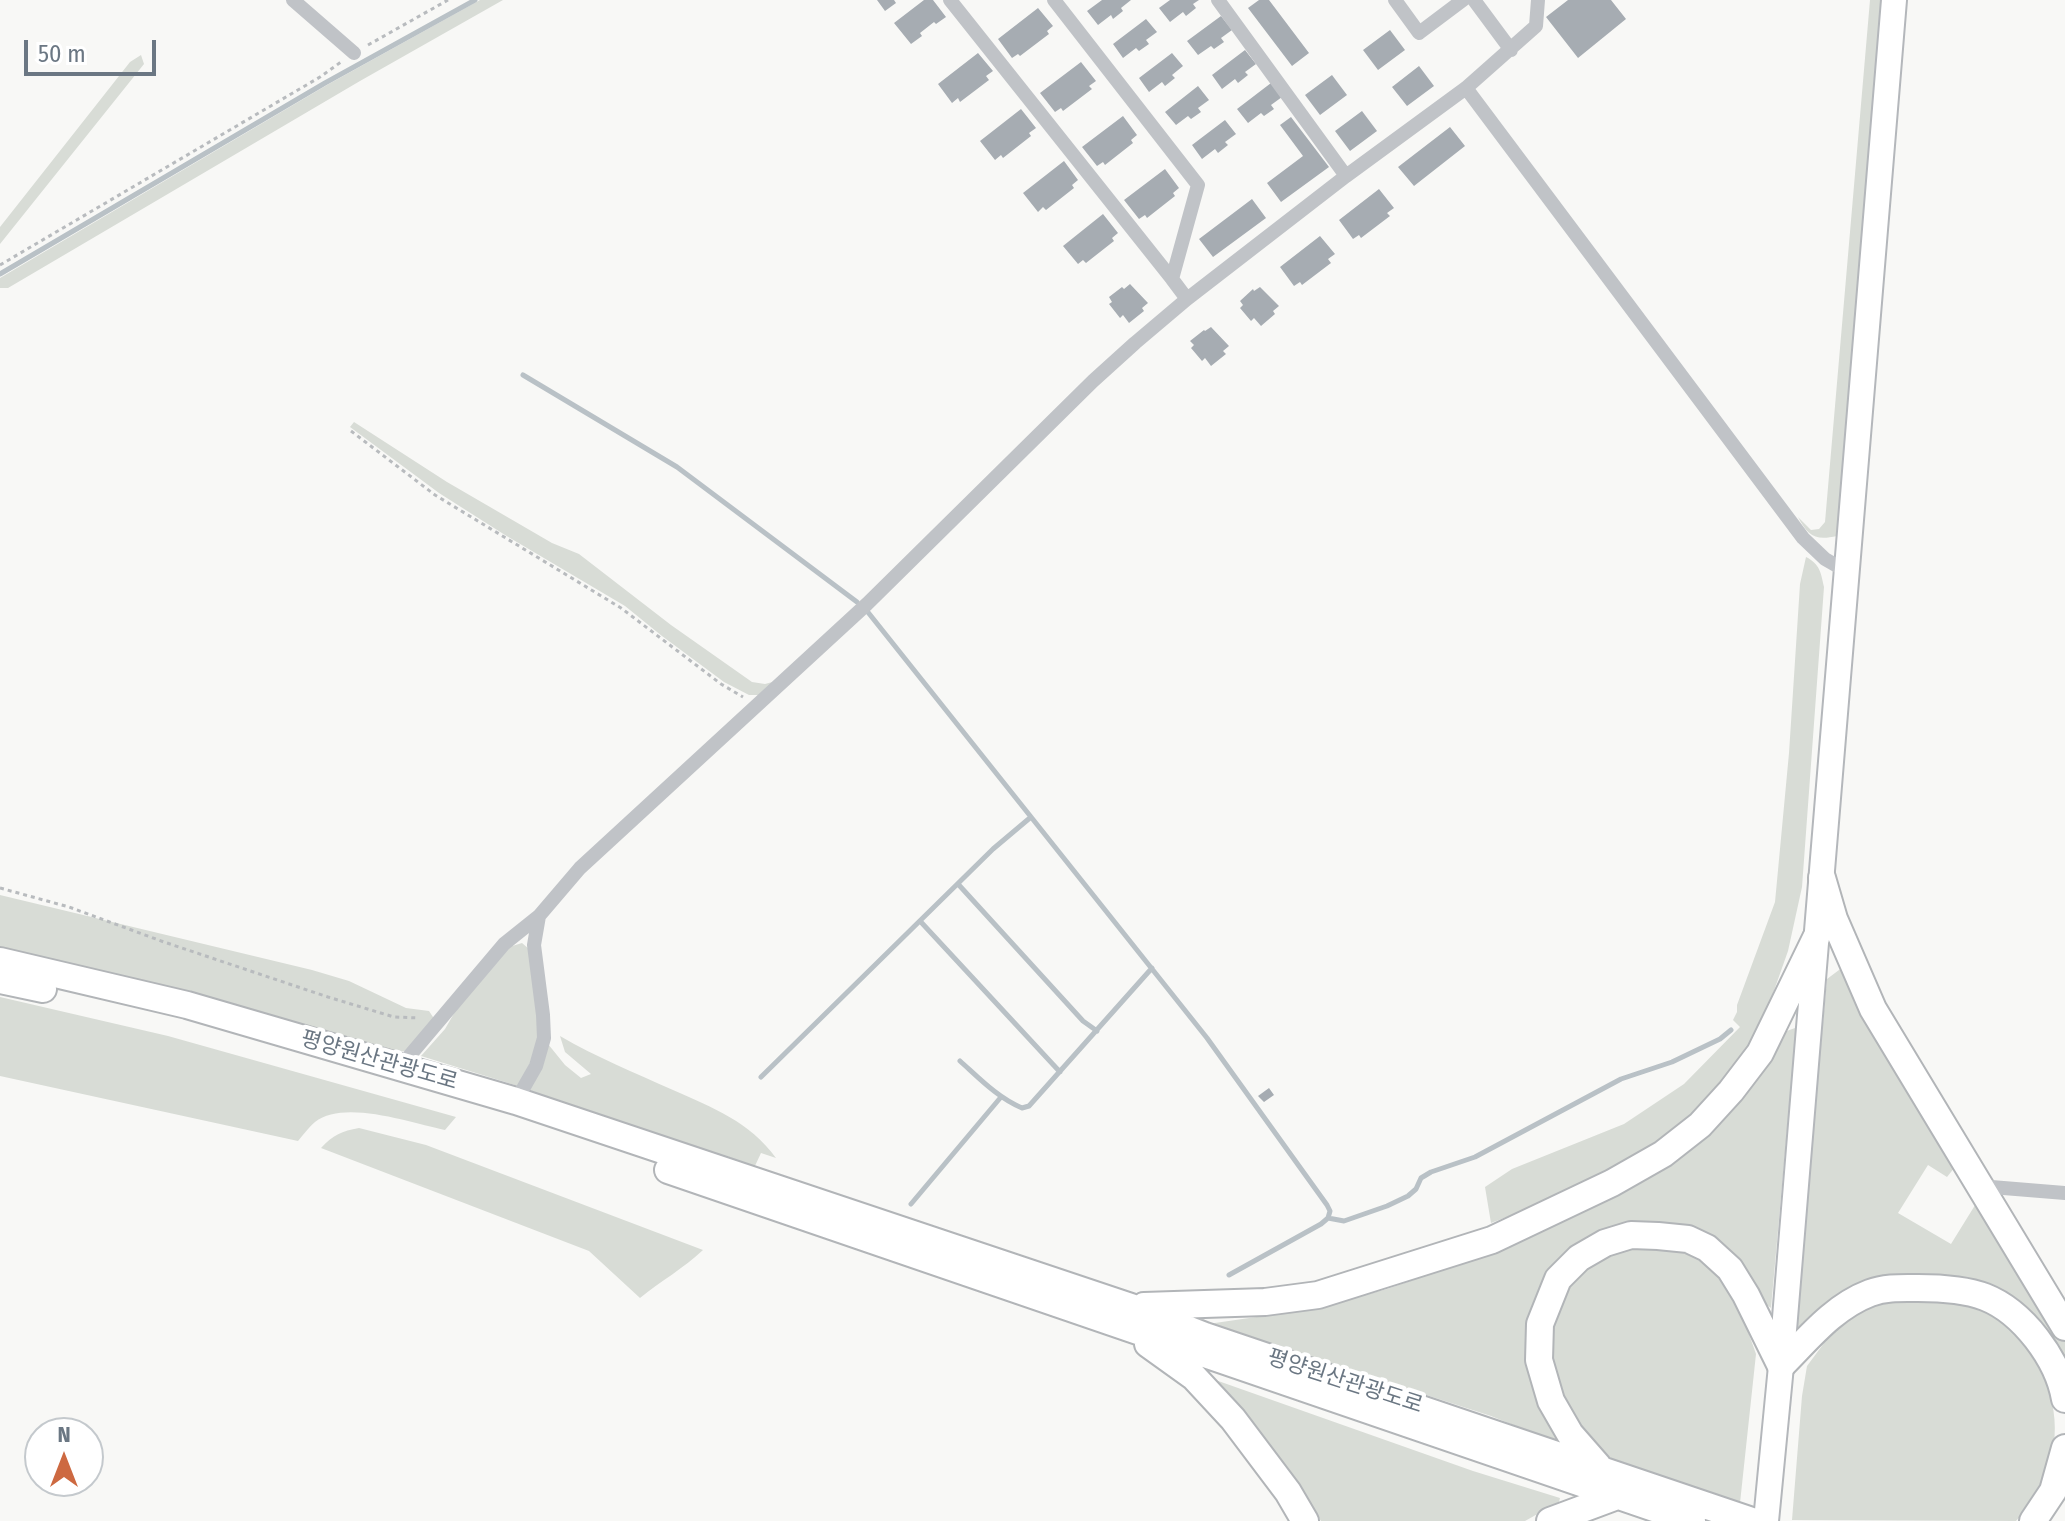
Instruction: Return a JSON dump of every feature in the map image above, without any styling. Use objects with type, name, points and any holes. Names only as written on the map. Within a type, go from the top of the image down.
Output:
[{"type":"highway","points":[[1822,878],[1834,919],[1873,1009],[2065,1327]]},
{"type":"highway","points":[[1128,1318],[1318,1295],[1492,1240],[1612,1183],[1663,1154],[1700,1125],[1760,1053],[1814,951],[1845,946]]},
{"type":"highway","name":"평양원산관광도로","points":[[0,961],[187,1005],[516,1101],[750,1189]]},
{"type":"highway","points":[[0,980],[107,1003],[360,1070],[750,1189],[1482,1439],[1617,1496],[1752,1521]]},
{"type":"highway","points":[[1600,1469],[1570,1434],[1551,1401],[1539,1360],[1540,1324],[1558,1279],[1579,1258],[1605,1243],[1631,1235],[1688,1239],[1707,1248],[1730,1269],[1781,1366],[1830,1316],[1848,1304],[1887,1289],[1935,1288],[1986,1298],[2013,1314],[2053,1362],[2065,1399]]},
{"type":"highway","points":[[1128,1318],[1194,1377],[1242,1431],[1288,1492],[1305,1521]]},
{"type":"highway","name":"평양원산관광도로","points":[[1128,1318],[1205,1336],[1482,1439]]},
{"type":"highway","points":[[1482,1439],[1600,1469],[1697,1513]]},
{"type":"highway","points":[[2033,1521],[2053,1491],[2065,1448]]},
{"type":"highway","points":[[1550,1521],[1617,1496]]},
{"type":"main road","points":[[1766,1521],[1894,0]]},
{"type":"street","points":[[293,0],[354,53]]},
{"type":"street","points":[[950,0],[1187,299]]},
{"type":"street","points":[[1054,0],[1198,185],[1172,279]]},
{"type":"street","points":[[1218,0],[1346,176]]},
{"type":"street","points":[[1395,0],[1419,33],[1463,0]]},
{"type":"street","points":[[1474,0],[1511,50]]},
{"type":"street","points":[[400,1067],[504,944],[539,916],[580,868],[867,604],[1093,381],[1187,299],[1466,88],[1511,50],[1536,26],[1538,0]]},
{"type":"street","points":[[1466,88],[1803,538],[1825,559],[1846,571]]},
{"type":"street","points":[[516,1101],[536,1066],[544,1038],[534,945],[539,916]]},
{"type":"street","points":[[1979,1186],[2065,1193]]},
{"type":"path","points":[[0,265],[448,0]]},
{"type":"path","points":[[351,431],[435,495],[621,608],[721,684],[757,705]]},
{"type":"path","points":[[0,888],[69,907],[164,942],[394,1017],[441,1017]]},
{"type":"shaded area","points":[[480,0],[503,0],[8,288],[0,288],[0,278],[327,85]]},
{"type":"shaded area","points":[[1870,0],[1881,0],[1837,536],[1823,538],[1809,533],[1798,517],[1811,530],[1819,529],[1825,522]]},
{"type":"shaded area","points":[[141,55],[144,64],[0,244],[0,227],[130,62]]},
{"type":"shaded area","points":[[354,422],[447,482],[552,543],[579,554],[752,682],[765,684],[776,681],[760,695],[749,695],[724,682],[625,606],[439,493],[350,427]]},
{"type":"shaded area","points":[[1806,557],[1817,566],[1824,587],[1802,887],[1788,951],[1765,1016],[1724,1082],[1684,1123],[1653,1148],[1587,1186],[1491,1223],[1485,1187],[1512,1169],[1624,1124],[1684,1084],[1740,1027],[1733,1020],[1737,1005],[1775,902],[1800,584]]},
{"type":"shaded area","points":[[0,895],[312,970],[349,981],[406,1008],[429,1011],[435,1020],[405,1051],[399,1052],[0,949]]},
{"type":"shaded area","points":[[522,943],[529,949],[539,1046],[518,1086],[421,1056],[509,947]]},
{"type":"shaded area","points":[[1843,967],[1955,1167],[1947,1177],[1928,1165],[1898,1213],[1951,1244],[1977,1202],[2065,1336],[2065,1374],[2040,1330],[1936,1279],[1810,1328],[1795,1328],[1827,979]]},
{"type":"shaded area","points":[[0,997],[168,1036],[456,1117],[445,1130],[378,1115],[328,1115],[315,1122],[298,1141],[0,1076]]},
{"type":"shaded area","points":[[1795,1028],[1771,1308],[1760,1300],[1734,1264],[1631,1231],[1538,1307],[1561,1444],[1491,1416],[1208,1324],[1318,1308],[1387,1289],[1498,1251],[1624,1191],[1672,1164],[1704,1137],[1784,1032]]},
{"type":"shaded area","points":[[560,1036],[729,1117],[754,1134],[776,1158],[761,1153],[754,1168],[526,1089],[548,1044],[565,1065],[581,1078],[591,1074],[565,1052]]},
{"type":"shaded area","points":[[359,1128],[426,1145],[703,1250],[640,1298],[589,1251],[321,1148],[338,1134]]},
{"type":"shaded area","points":[[1635,1244],[1687,1250],[1707,1261],[1724,1280],[1740,1309],[1756,1354],[1740,1503],[1612,1459],[1578,1428],[1547,1375],[1552,1310],[1581,1266]]},
{"type":"shaded area","points":[[1897,1298],[1951,1301],[1981,1309],[2011,1330],[2034,1359],[2054,1411],[2054,1445],[2036,1498],[2016,1521],[1792,1520],[1807,1366],[1836,1327],[1854,1313],[1875,1302]]},
{"type":"shaded area","points":[[1190,1371],[1473,1471],[1560,1498],[1559,1502],[1525,1521],[1321,1521],[1273,1453]]},
{"type":"building","points":[[877,0],[894,0],[896,3],[885,11]]},
{"type":"building","points":[[924,0],[933,0],[946,17],[936,24],[934,22],[911,44],[894,23]]},
{"type":"building","points":[[1102,0],[1131,0],[1113,19],[1111,15],[1098,25],[1087,11]]},
{"type":"building","points":[[1170,0],[1199,0],[1193,4],[1196,8],[1186,16],[1183,12],[1170,22],[1159,8]]},
{"type":"building","points":[[1259,0],[1269,0],[1309,53],[1292,66],[1248,8]]},
{"type":"building","points":[[1568,0],[1611,0],[1626,19],[1578,58],[1546,17]]},
{"type":"building","points":[[1038,8],[1053,26],[1047,31],[1049,34],[1020,56],[1018,54],[1012,58],[998,39]]},
{"type":"building","points":[[1221,16],[1232,30],[1221,38],[1224,42],[1198,55],[1187,41]]},
{"type":"building","points":[[1146,19],[1157,32],[1146,40],[1149,44],[1139,51],[1136,48],[1123,58],[1113,44]]},
{"type":"building","points":[[1390,30],[1405,50],[1378,70],[1363,50]]},
{"type":"building","points":[[1245,50],[1256,64],[1245,72],[1248,75],[1238,83],[1235,79],[1222,89],[1212,75]]},
{"type":"building","points":[[978,53],[993,71],[986,76],[989,80],[960,102],[958,98],[952,103],[938,84]]},
{"type":"building","points":[[1172,53],[1183,66],[1165,86],[1162,82],[1149,92],[1139,78]]},
{"type":"building","points":[[1081,62],[1096,81],[1089,86],[1092,89],[1063,111],[1061,108],[1055,112],[1040,93]]},
{"type":"building","points":[[1419,66],[1434,86],[1407,106],[1392,87]]},
{"type":"building","points":[[1332,75],[1347,95],[1320,115],[1305,95]]},
{"type":"building","points":[[1271,83],[1282,97],[1271,105],[1274,109],[1264,116],[1261,113],[1248,123],[1237,109]]},
{"type":"building","points":[[1198,86],[1209,100],[1198,108],[1201,112],[1191,119],[1188,116],[1176,125],[1165,112]]},
{"type":"building","points":[[1021,109],[1036,128],[1029,133],[1031,136],[1003,158],[1001,155],[995,160],[980,141]]},
{"type":"building","points":[[1362,111],[1377,131],[1350,151],[1335,131]]},
{"type":"building","points":[[1123,116],[1137,135],[1131,140],[1133,143],[1105,165],[1103,162],[1097,166],[1082,147]]},
{"type":"building","points":[[1291,117],[1329,167],[1281,202],[1267,183],[1303,156],[1280,125]]},
{"type":"building","points":[[1225,120],[1236,134],[1225,142],[1228,145],[1218,153],[1215,149],[1202,159],[1192,145]]},
{"type":"building","points":[[1450,127],[1465,146],[1414,186],[1398,167]]},
{"type":"building","points":[[1064,161],[1078,180],[1072,185],[1074,188],[1046,210],[1043,207],[1038,212],[1023,193]]},
{"type":"building","points":[[1165,169],[1179,188],[1173,193],[1175,196],[1147,218],[1145,215],[1139,219],[1124,200]]},
{"type":"building","points":[[1379,189],[1394,208],[1387,213],[1390,216],[1361,238],[1359,235],[1353,239],[1339,220]]},
{"type":"building","points":[[1252,199],[1266,218],[1213,257],[1199,239]]},
{"type":"building","points":[[1103,214],[1118,233],[1112,238],[1114,241],[1086,263],[1083,260],[1078,264],[1063,246]]},
{"type":"building","points":[[1320,236],[1335,254],[1328,259],[1331,263],[1302,285],[1300,282],[1294,286],[1280,267]]},
{"type":"building","points":[[1130,284],[1148,303],[1142,308],[1144,311],[1129,323],[1123,315],[1120,318],[1109,304],[1112,302],[1109,297]]},
{"type":"building","points":[[1260,287],[1279,306],[1261,326],[1254,318],[1251,321],[1240,308],[1243,305],[1240,301]]},
{"type":"building","points":[[1211,327],[1229,346],[1223,351],[1226,354],[1211,366],[1191,348],[1194,345],[1190,341]]},
{"type":"building","points":[[1269,1088],[1274,1095],[1264,1102],[1258,1096]]},
{"type":"waterway","points":[[0,274],[325,83],[475,0]]},
{"type":"waterway","points":[[523,375],[677,467],[857,602]]},
{"type":"waterway","points":[[867,611],[1207,1038],[1327,1205],[1330,1211],[1328,1218],[1321,1224],[1229,1275]]},
{"type":"waterway","points":[[761,1077],[993,849],[1031,817]]},
{"type":"waterway","points":[[958,884],[1083,1021],[1097,1031]]},
{"type":"waterway","points":[[920,921],[1060,1072]]},
{"type":"waterway","points":[[960,1061],[1005,1099],[1022,1108],[1029,1106],[1152,968]]},
{"type":"waterway","points":[[1328,1218],[1344,1221],[1387,1206],[1408,1196],[1421,1178],[1431,1172],[1475,1157],[1621,1079],[1672,1062],[1720,1039],[1731,1030]]},
{"type":"waterway","points":[[911,1204],[1001,1097]]}]
